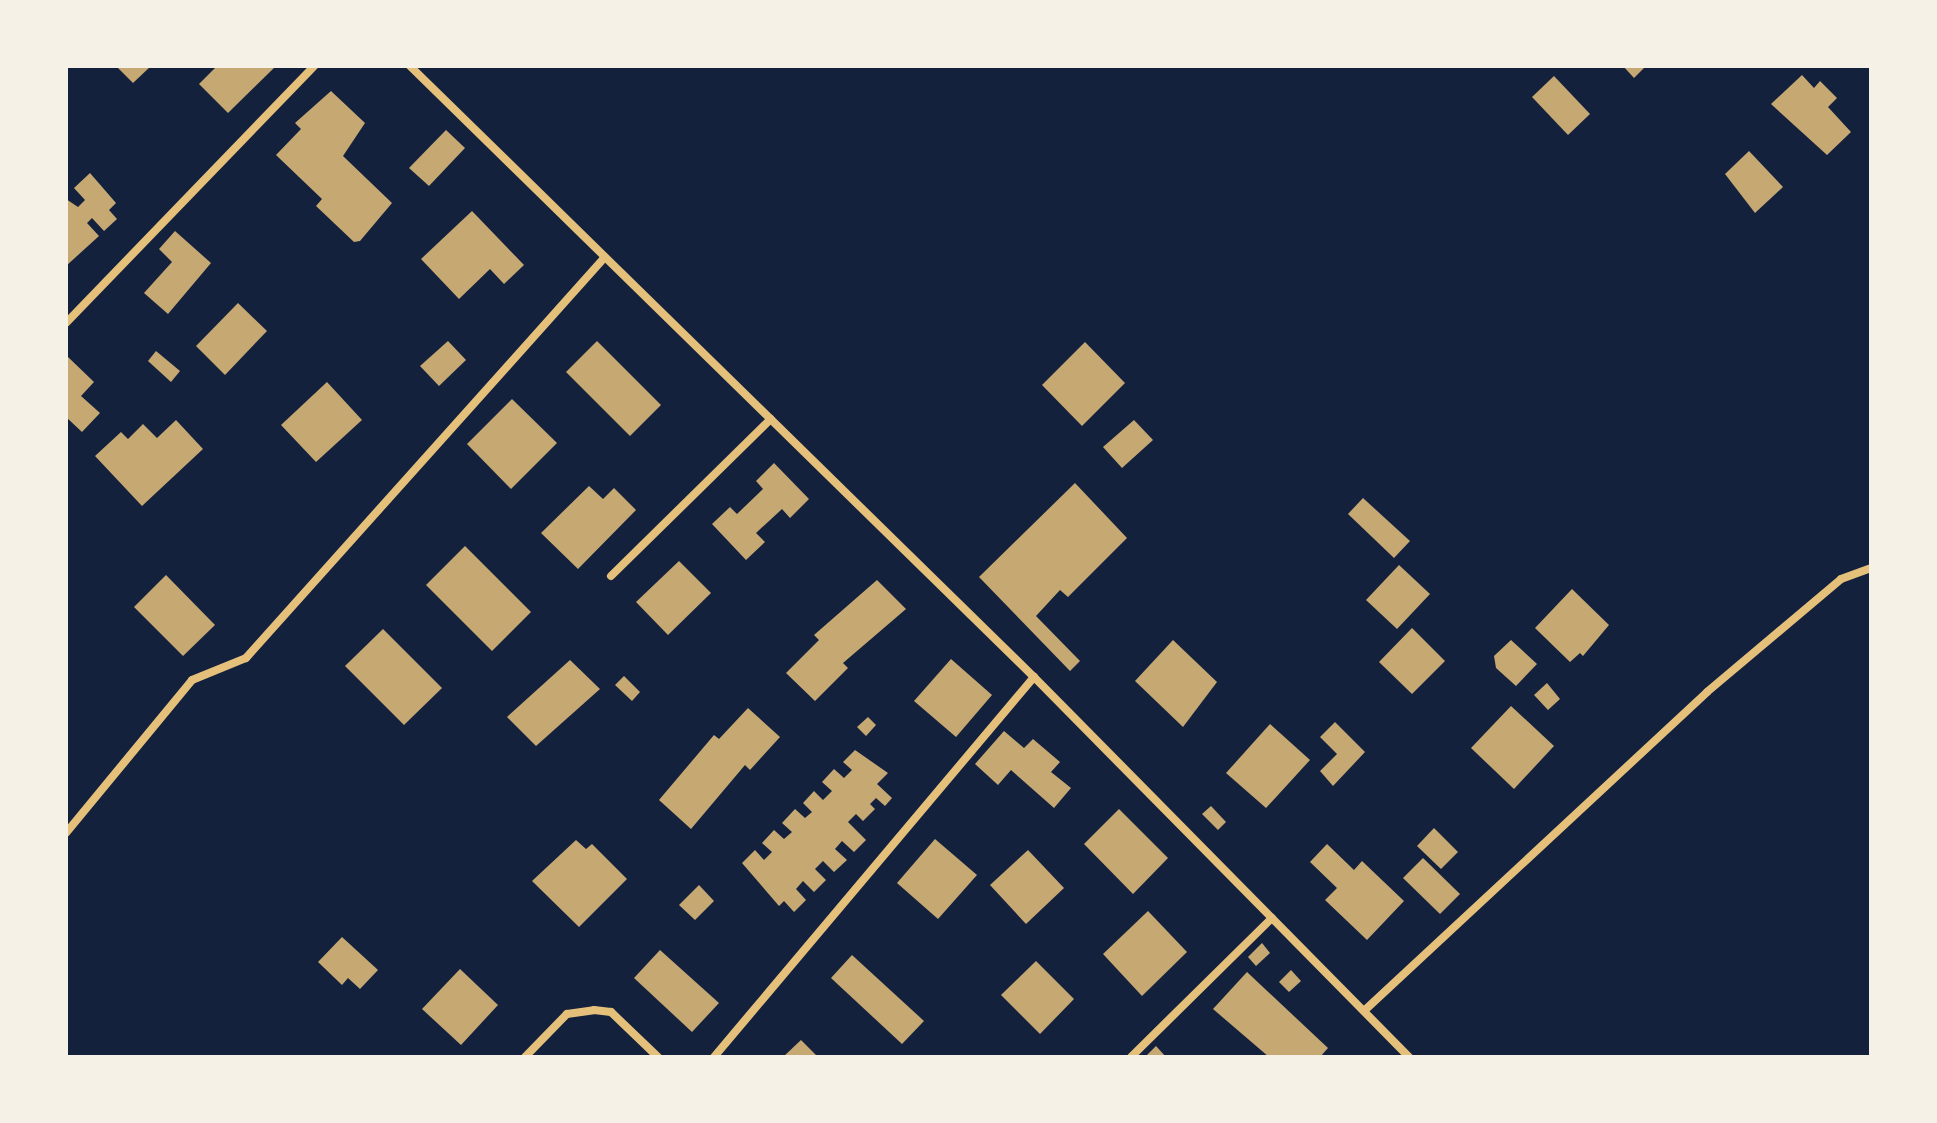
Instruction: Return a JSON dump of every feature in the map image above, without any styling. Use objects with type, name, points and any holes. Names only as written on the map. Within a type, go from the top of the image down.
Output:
[{"type":"street","points":[[66,323],[314,66]]},
{"type":"street","points":[[410,66],[1034,677],[1409,1057]]},
{"type":"street","points":[[66,833],[192,680],[246,658],[605,257]]},
{"type":"street","points":[[611,576],[771,419]]},
{"type":"street","points":[[1365,1010],[1707,692],[1841,579],[1871,568]]},
{"type":"street","points":[[714,1057],[1034,677]]},
{"type":"street","points":[[1131,1057],[1272,918]]},
{"type":"street","points":[[525,1057],[567,1014],[594,1010],[611,1012],[658,1057]]},
{"type":"building","points":[[116,66],[151,66],[133,83]]},
{"type":"building","points":[[217,66],[276,66],[228,113],[199,84]]},
{"type":"building","points":[[1623,66],[1646,66],[1634,78]]},
{"type":"building","points":[[1802,75],[1814,88],[1820,81],[1837,98],[1828,107],[1851,132],[1827,155],[1771,104]]},
{"type":"building","points":[[1554,76],[1590,114],[1568,135],[1532,97]]},
{"type":"building","points":[[331,91],[365,123],[343,156],[392,203],[360,241],[354,242],[316,206],[322,199],[276,155],[301,129],[295,123]]},
{"type":"building","points":[[446,130],[465,148],[429,186],[409,168]]},
{"type":"building","points":[[1749,151],[1783,187],[1755,213],[1725,174]]},
{"type":"building","points":[[90,173],[116,203],[109,210],[117,219],[104,231],[92,218],[87,223],[99,236],[66,266],[66,199],[78,207],[85,200],[74,188]]},
{"type":"building","points":[[472,211],[524,265],[504,284],[490,269],[459,299],[421,259]]},
{"type":"building","points":[[175,231],[211,263],[168,314],[144,293],[172,262],[159,249]]},
{"type":"building","points":[[238,303],[267,331],[225,375],[196,346]]},
{"type":"building","points":[[448,341],[466,360],[439,386],[420,366]]},
{"type":"building","points":[[597,341],[661,405],[630,436],[566,372]]},
{"type":"building","points":[[1085,342],[1125,383],[1082,426],[1042,385]]},
{"type":"building","points":[[156,351],[180,371],[171,382],[148,361]]},
{"type":"building","points":[[68,357],[94,382],[81,396],[100,413],[82,432],[66,417]]},
{"type":"building","points":[[327,382],[362,420],[316,462],[281,425]]},
{"type":"building","points":[[512,399],[557,443],[511,489],[467,444]]},
{"type":"building","points":[[176,420],[203,449],[142,506],[95,456],[121,432],[128,439],[143,424],[157,438]]},
{"type":"building","points":[[1134,420],[1153,440],[1122,468],[1103,447]]},
{"type":"building","points":[[774,463],[809,499],[790,518],[782,509],[756,533],[765,542],[746,560],[712,524],[730,507],[737,514],[763,489],[756,481]]},
{"type":"building","points":[[1075,483],[1127,538],[1068,597],[1060,590],[1036,616],[1080,661],[1070,671],[979,577]]},
{"type":"building","points":[[589,486],[603,499],[614,488],[636,510],[578,569],[541,533]]},
{"type":"building","points":[[1363,498],[1410,541],[1394,558],[1348,514]]},
{"type":"building","points":[[465,546],[531,612],[492,651],[426,585]]},
{"type":"building","points":[[679,561],[711,593],[668,635],[636,602]]},
{"type":"building","points":[[1399,565],[1430,594],[1397,629],[1366,600]]},
{"type":"building","points":[[166,575],[215,625],[183,656],[134,607]]},
{"type":"building","points":[[877,580],[906,609],[843,663],[848,668],[815,701],[786,673],[819,640],[814,635]]},
{"type":"building","points":[[1572,589],[1609,625],[1583,656],[1580,653],[1570,662],[1535,628]]},
{"type":"building","points":[[1412,628],[1445,661],[1412,694],[1379,662]]},
{"type":"building","points":[[383,629],[442,688],[404,725],[345,666]]},
{"type":"building","points":[[1173,640],[1217,682],[1183,727],[1135,681]]},
{"type":"building","points":[[1511,640],[1537,664],[1516,686],[1496,668],[1494,656]]},
{"type":"building","points":[[951,659],[992,695],[956,737],[914,701]]},
{"type":"building","points":[[570,660],[600,689],[536,746],[507,717]]},
{"type":"building","points":[[624,676],[640,692],[632,701],[615,685]]},
{"type":"building","points":[[1547,683],[1560,699],[1548,710],[1534,695]]},
{"type":"building","points":[[1511,706],[1554,746],[1514,789],[1471,748]]},
{"type":"building","points":[[748,708],[780,737],[750,770],[745,765],[691,829],[659,800],[714,735],[719,739]]},
{"type":"building","points":[[868,717],[876,725],[866,736],[857,727]]},
{"type":"building","points":[[1335,722],[1365,752],[1333,786],[1320,771],[1337,754],[1320,737]]},
{"type":"building","points":[[1270,724],[1310,760],[1266,808],[1226,773]]},
{"type":"building","points":[[1004,731],[1024,748],[1033,739],[1060,762],[1051,772],[1071,788],[1054,808],[1011,770],[998,785],[975,764]]},
{"type":"building","points":[[855,750],[888,773],[877,784],[892,798],[885,806],[876,798],[870,804],[875,809],[863,821],[856,814],[848,822],[866,840],[854,852],[842,841],[835,849],[847,860],[834,872],[823,861],[815,869],[826,880],[814,892],[803,881],[796,889],[806,900],[794,912],[784,901],[779,906],[742,863],[755,850],[764,860],[772,852],[762,843],[774,830],[784,839],[792,832],[782,823],[795,809],[805,818],[812,812],[803,803],[814,791],[823,800],[832,791],[822,782],[834,769],[844,778],[852,770],[843,762]]},
{"type":"building","points":[[1211,806],[1226,822],[1218,830],[1202,814]]},
{"type":"building","points":[[1119,809],[1168,858],[1133,894],[1084,844]]},
{"type":"building","points":[[1434,828],[1458,852],[1441,869],[1417,846]]},
{"type":"building","points":[[935,839],[977,875],[938,919],[897,883]]},
{"type":"building","points":[[576,840],[586,849],[592,844],[627,879],[579,927],[532,881]]},
{"type":"building","points":[[1327,844],[1354,870],[1362,861],[1404,901],[1367,940],[1325,900],[1337,888],[1310,862]]},
{"type":"building","points":[[1028,850],[1064,888],[1026,924],[990,885]]},
{"type":"building","points":[[1423,858],[1460,894],[1440,914],[1403,878]]},
{"type":"building","points":[[699,885],[714,901],[695,920],[679,905]]},
{"type":"building","points":[[1148,911],[1187,952],[1142,996],[1103,954]]},
{"type":"building","points":[[342,937],[378,970],[360,989],[348,978],[342,985],[318,962]]},
{"type":"building","points":[[1262,943],[1270,953],[1256,966],[1248,957]]},
{"type":"building","points":[[660,950],[719,1003],[692,1032],[634,978]]},
{"type":"building","points":[[852,955],[924,1021],[902,1044],[831,978]]},
{"type":"building","points":[[1036,961],[1074,999],[1040,1034],[1001,995]]},
{"type":"building","points":[[460,969],[498,1005],[461,1045],[422,1009]]},
{"type":"building","points":[[1291,970],[1301,981],[1289,992],[1279,982]]},
{"type":"building","points":[[1247,972],[1328,1048],[1320,1057],[1269,1057],[1213,1009]]},
{"type":"building","points":[[801,1040],[818,1057],[783,1057]]},
{"type":"building","points":[[1156,1046],[1166,1057],[1145,1057]]}]
